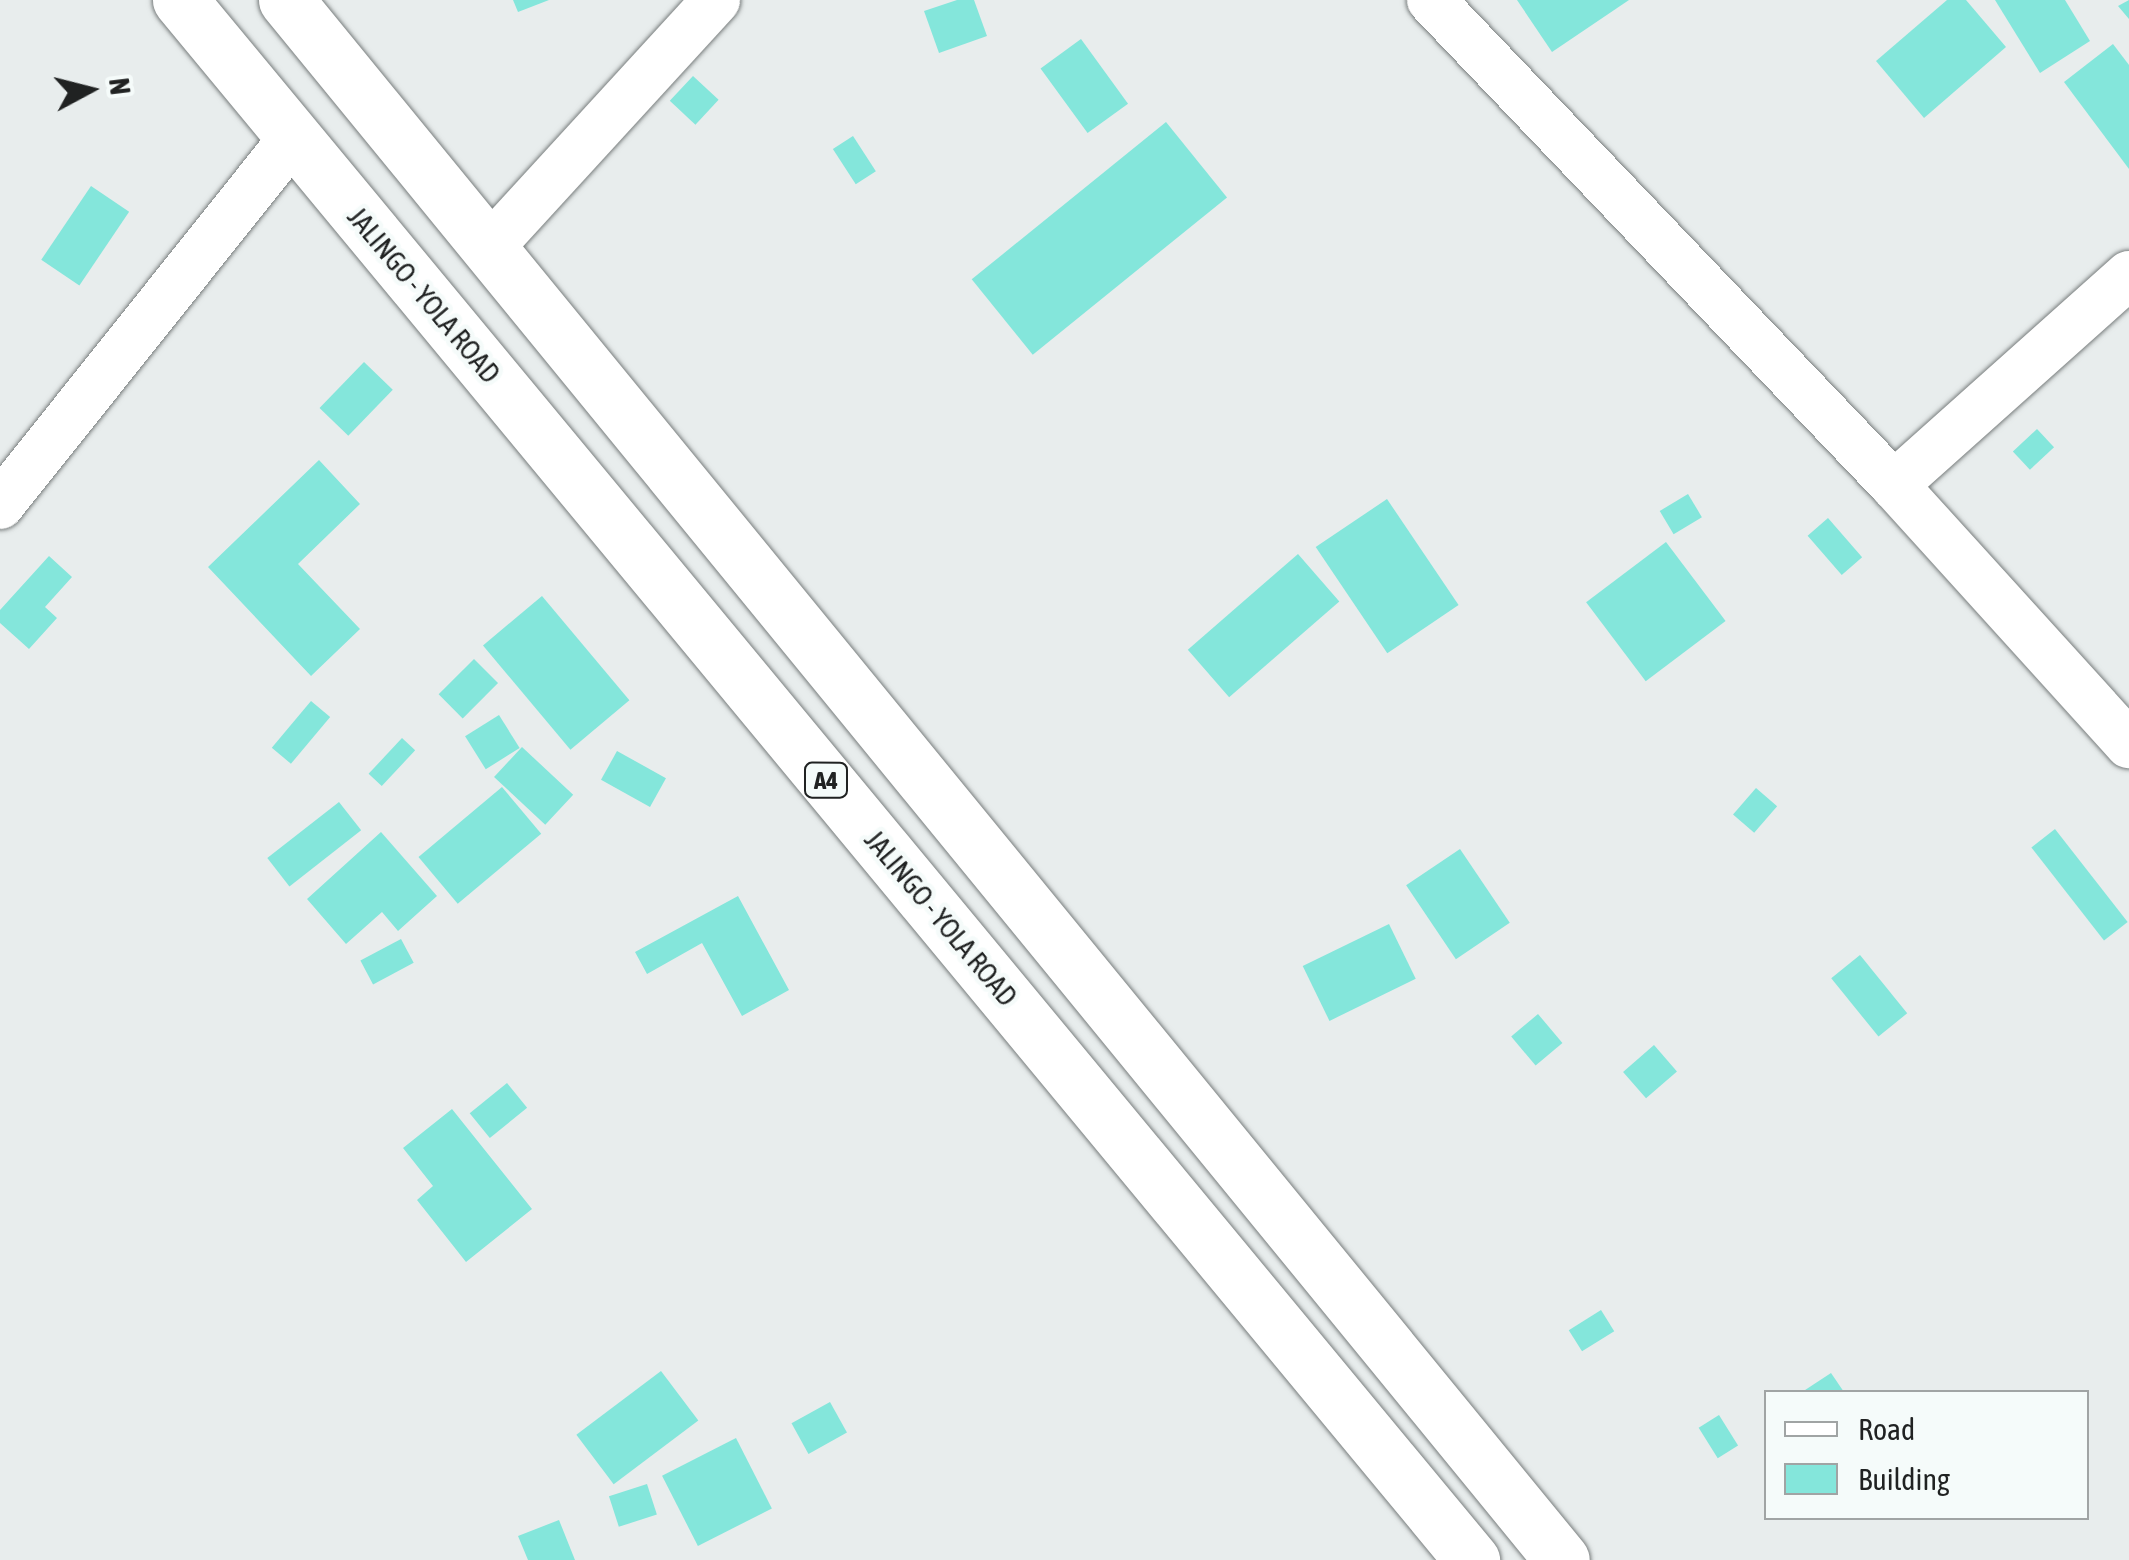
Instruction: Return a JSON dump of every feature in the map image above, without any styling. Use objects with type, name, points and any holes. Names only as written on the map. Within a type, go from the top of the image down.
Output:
[{"type":"highway","name":"JALINGO - YOLA ROAD","points":[[180,0],[1472,1560]]},
{"type":"highway","points":[[286,0],[1562,1560]]},
{"type":"street","points":[[489,248],[716,0]]},
{"type":"street","points":[[1431,0],[1894,485],[2129,744]]},
{"type":"street","points":[[0,504],[293,138]]},
{"type":"street","points":[[1894,485],[2129,275]]},
{"type":"building","points":[[513,0],[549,0],[518,12]]},
{"type":"building","points":[[957,0],[974,0],[987,36],[939,53],[924,11]]},
{"type":"building","points":[[1517,0],[1629,0],[1552,52]]},
{"type":"building","points":[[1947,0],[1966,0],[2006,47],[1924,118],[1876,61]]},
{"type":"building","points":[[1995,0],[2065,0],[2090,41],[2040,73]]},
{"type":"building","points":[[2129,0],[2129,19],[2118,6]]},
{"type":"building","points":[[1081,39],[1128,104],[1088,133],[1041,68]]},
{"type":"building","points":[[2113,44],[2129,65],[2129,169],[2064,82]]},
{"type":"building","points":[[693,76],[719,100],[695,125],[670,101]]},
{"type":"building","points":[[1166,122],[1227,197],[1033,355],[972,279]]},
{"type":"building","points":[[853,136],[876,171],[856,184],[833,149]]},
{"type":"building","points":[[91,186],[129,212],[79,286],[41,260]]},
{"type":"building","points":[[364,362],[393,390],[348,436],[320,408]]},
{"type":"building","points":[[2037,429],[2054,447],[2030,470],[2013,452]]},
{"type":"building","points":[[319,460],[360,504],[298,564],[360,629],[311,676],[208,567]]},
{"type":"building","points":[[1688,494],[1702,517],[1674,534],[1660,511]]},
{"type":"building","points":[[1387,499],[1459,605],[1387,653],[1316,547]]},
{"type":"building","points":[[1828,518],[1862,557],[1842,575],[1808,536]]},
{"type":"building","points":[[1666,542],[1726,621],[1646,681],[1586,602]]},
{"type":"building","points":[[1298,554],[1339,602],[1229,697],[1188,650]]},
{"type":"building","points":[[49,556],[72,577],[45,607],[57,618],[29,649],[0,623],[0,610]]},
{"type":"building","points":[[542,596],[629,700],[570,750],[483,645]]},
{"type":"building","points":[[474,659],[498,683],[463,718],[439,694]]},
{"type":"building","points":[[311,701],[330,717],[291,764],[272,748]]},
{"type":"building","points":[[499,715],[520,748],[486,769],[465,736]]},
{"type":"building","points":[[402,738],[415,750],[382,786],[369,774]]},
{"type":"building","points":[[522,747],[573,795],[545,825],[494,777]]},
{"type":"building","points":[[617,751],[666,778],[650,807],[601,780]]},
{"type":"building","points":[[502,787],[541,834],[458,904],[419,857]]},
{"type":"building","points":[[1756,788],[1777,806],[1754,833],[1733,814]]},
{"type":"building","points":[[339,802],[361,830],[289,886],[267,858]]},
{"type":"building","points":[[2055,829],[2128,922],[2104,940],[2031,847]]},
{"type":"building","points":[[381,832],[437,896],[398,931],[382,912],[346,944],[307,899]]},
{"type":"building","points":[[1460,849],[1510,923],[1456,959],[1406,885]]},
{"type":"building","points":[[738,896],[789,990],[742,1016],[702,943],[647,974],[635,952]]},
{"type":"building","points":[[1389,924],[1416,979],[1329,1021],[1303,966]]},
{"type":"building","points":[[401,939],[414,963],[373,984],[360,961]]},
{"type":"building","points":[[1860,955],[1907,1013],[1878,1037],[1831,978]]},
{"type":"building","points":[[1538,1014],[1562,1043],[1536,1066],[1511,1036]]},
{"type":"building","points":[[1654,1045],[1677,1071],[1646,1098],[1623,1072]]},
{"type":"building","points":[[507,1083],[527,1108],[490,1138],[470,1113]]},
{"type":"building","points":[[452,1109],[532,1209],[466,1262],[417,1200],[433,1186],[403,1148]]},
{"type":"building","points":[[1601,1310],[1614,1331],[1582,1351],[1569,1330]]},
{"type":"building","points":[[661,1371],[698,1421],[614,1484],[576,1435]]},
{"type":"building","points":[[1831,1373],[1843,1390],[1805,1390]]},
{"type":"building","points":[[830,1402],[847,1433],[808,1454],[792,1423]]},
{"type":"building","points":[[1719,1415],[1738,1446],[1718,1458],[1699,1428]]},
{"type":"building","points":[[736,1438],[772,1508],[698,1546],[662,1476]]},
{"type":"building","points":[[647,1484],[657,1514],[619,1527],[609,1496]]},
{"type":"building","points":[[559,1520],[575,1560],[528,1560],[518,1536]]}]
